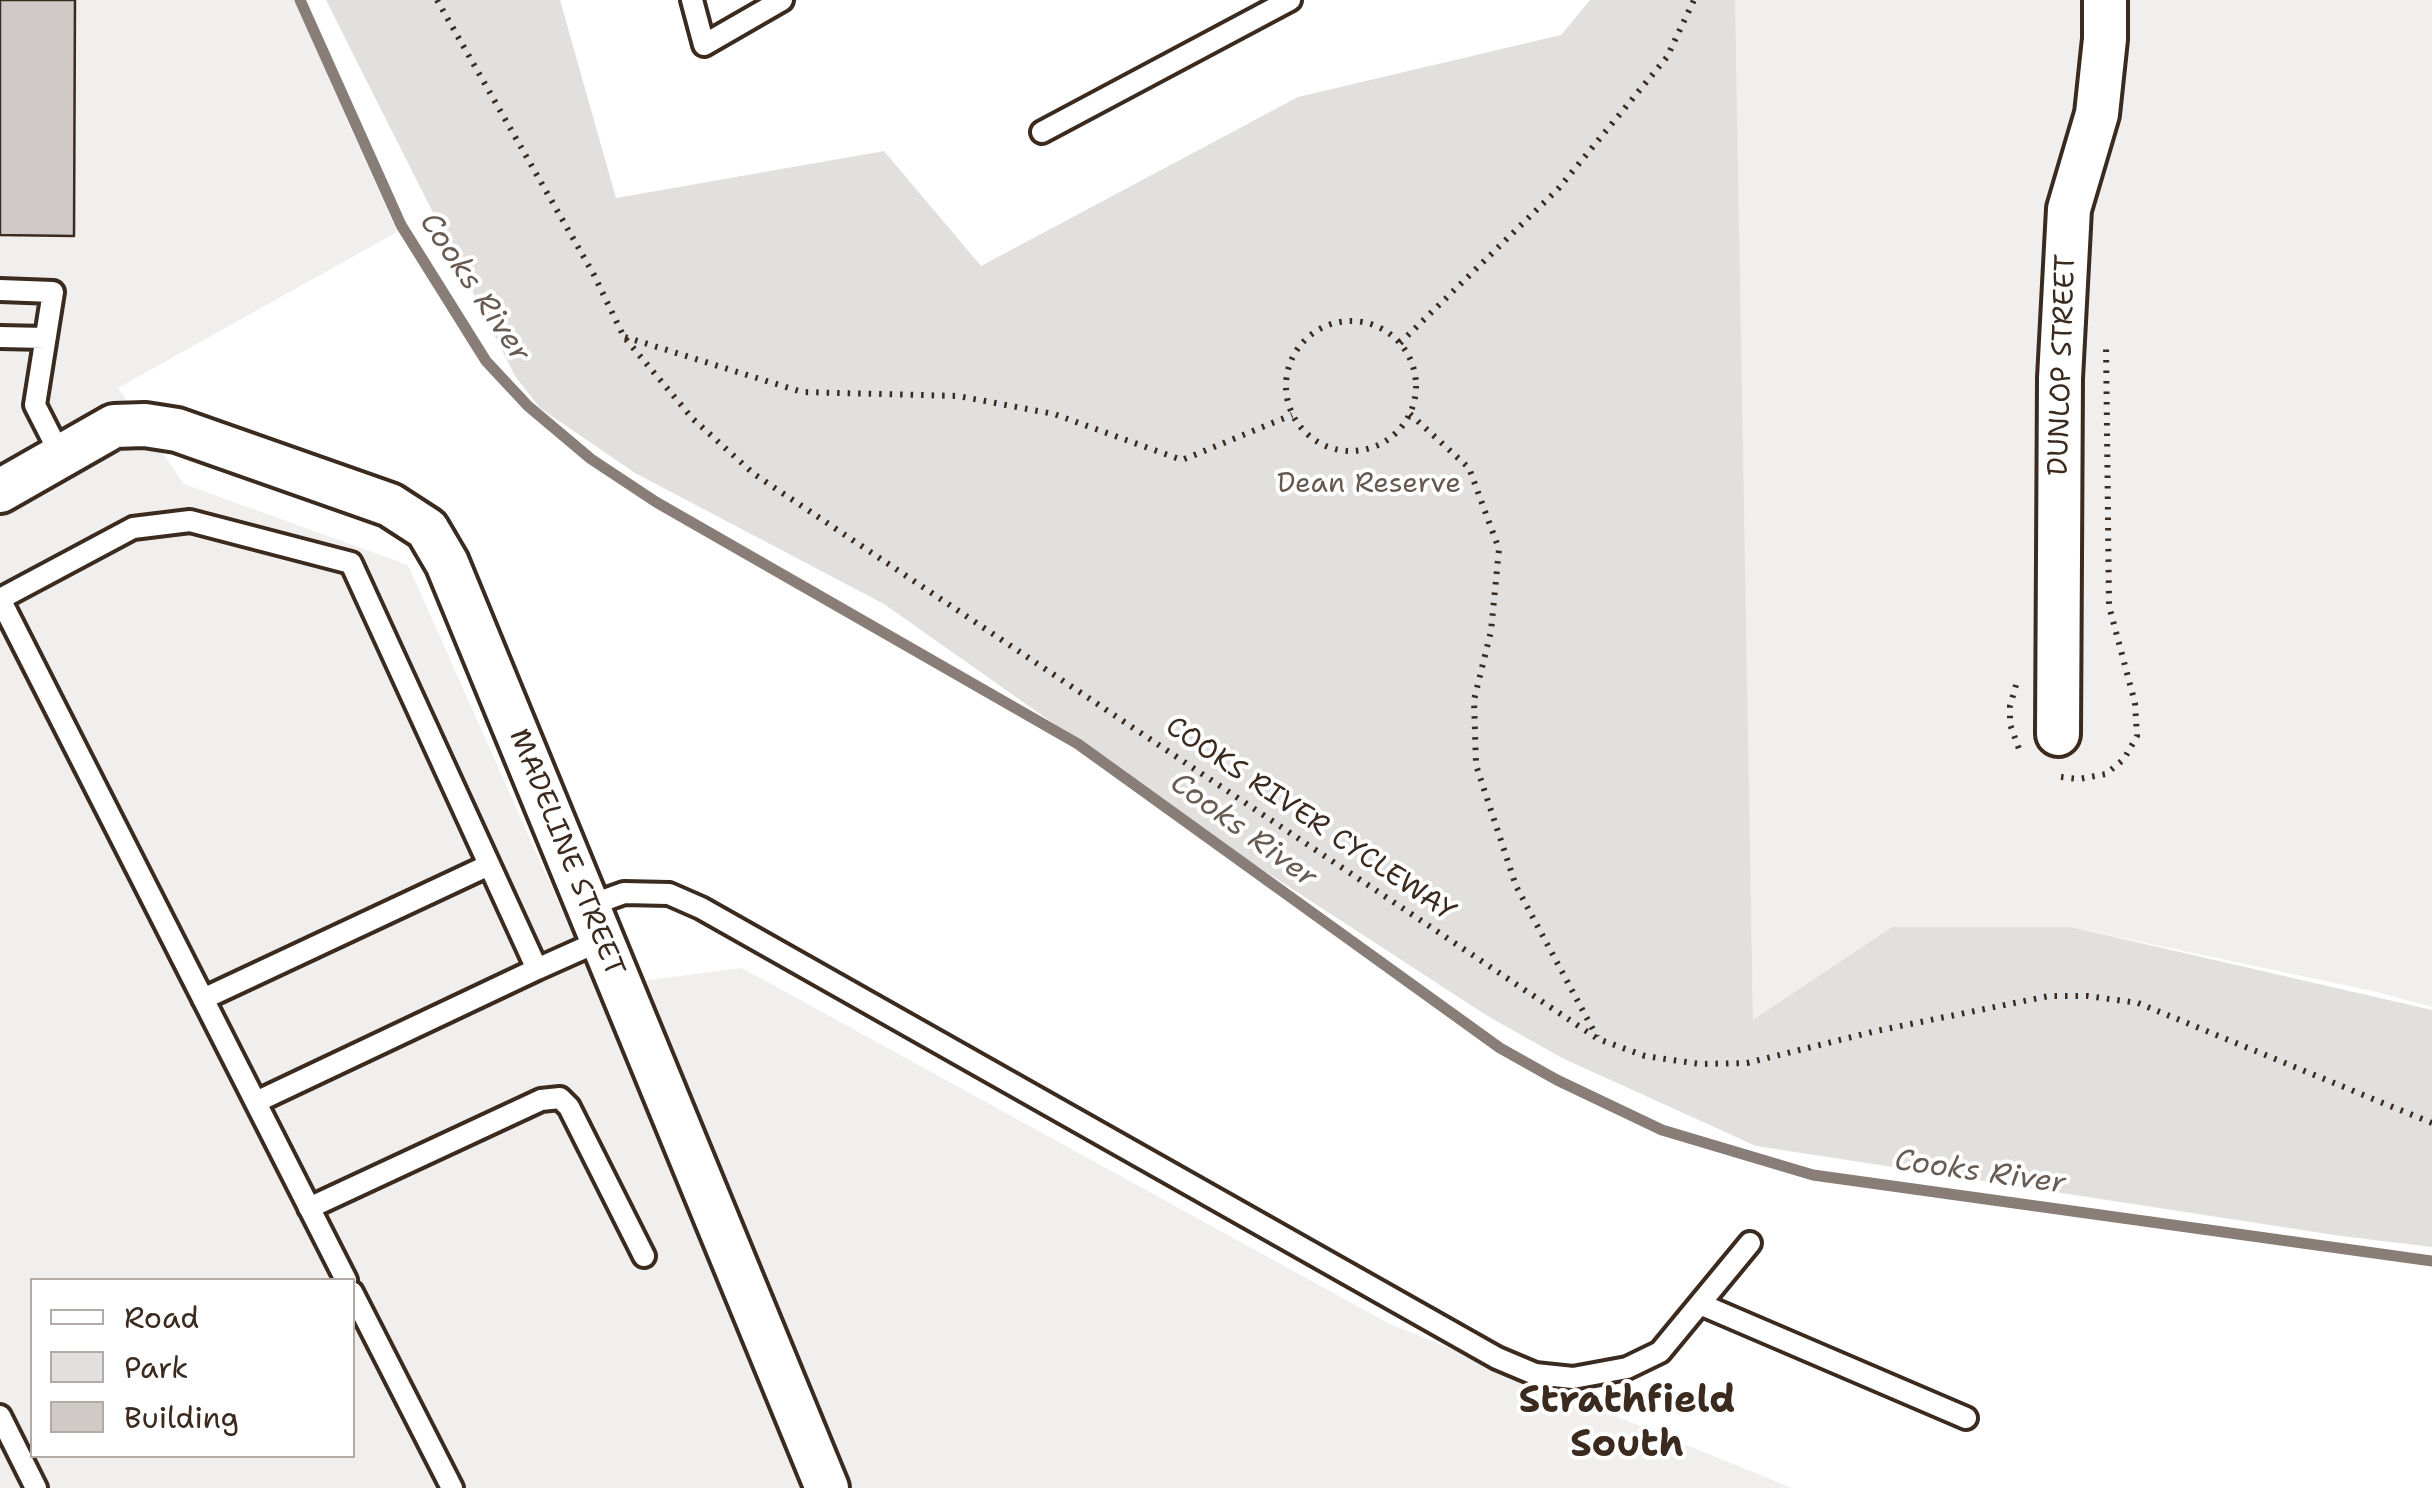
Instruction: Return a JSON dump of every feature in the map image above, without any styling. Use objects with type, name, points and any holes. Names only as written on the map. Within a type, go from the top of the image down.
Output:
[{"type":"street","name":"DUNLOP STREET","points":[[2058,734],[2060,378],[2069,209],[2097,114],[2105,0]]},
{"type":"street","name":"MADELINE STREET","points":[[61,456],[114,426],[145,424],[178,430],[390,505],[428,529],[447,563],[828,1488]]},
{"type":"street","points":[[0,490],[61,456]]},
{"type":"lane","points":[[692,0],[704,45],[782,0]]},
{"type":"lane","points":[[1042,132],[1290,0]]},
{"type":"lane","points":[[0,290],[52,292],[35,405],[61,456]]},
{"type":"lane","points":[[0,337],[45,338]]},
{"type":"lane","points":[[345,1278],[0,599],[133,528],[190,521],[350,562],[537,969]]},
{"type":"lane","points":[[203,999],[490,865]]},
{"type":"lane","points":[[256,1102],[537,969],[595,923],[624,893],[670,894],[1497,1358],[1535,1374],[1573,1378],[1627,1368],[1660,1352],[1750,1243]]},
{"type":"lane","points":[[309,1208],[541,1100],[560,1098],[569,1107],[644,1256]]},
{"type":"lane","points":[[355,1298],[452,1488]]},
{"type":"lane","points":[[1700,1304],[1966,1418]]},
{"type":"lane","points":[[0,1416],[36,1488]]},
{"type":"path","name":"COOKS RIVER CYCLEWAY","points":[[437,0],[594,275],[624,337],[694,419],[754,474],[1598,1039],[1646,1056],[1700,1064],[1747,1063],[1876,1031],[2030,1000],[2088,996],[2138,1003],[2432,1123]]},
{"type":"path","points":[[1400,343],[1558,189],[1667,57],[1694,0]]},
{"type":"path","points":[[1343,321],[1364,322],[1384,329],[1400,343],[1411,359],[1416,396],[1398,431],[1381,444],[1341,451],[1304,432],[1292,416],[1286,396],[1286,374],[1299,347],[1323,326],[1343,321]]},
{"type":"path","points":[[624,337],[802,392],[958,396],[1054,414],[1182,460],[1292,416]]},
{"type":"path","points":[[1410,414],[1469,468],[1499,549],[1491,631],[1474,700],[1476,764],[1516,886],[1598,1039]]},
{"type":"shaded area","points":[[0,0],[294,0],[397,232],[118,388],[184,484],[408,565],[596,987],[742,968],[1388,1323],[1792,1488],[0,1488]]},
{"type":"shaded area","points":[[1733,0],[2432,0],[2432,1007],[2071,927],[1892,927],[1753,1021]]},
{"type":"green space","name":"Dean Reserve","points":[[326,0],[560,0],[616,198],[884,151],[981,266],[1298,97],[1561,35],[1590,0],[1735,0],[1753,1020],[1892,927],[2071,927],[2432,1010],[2432,1247],[1756,1146],[1562,1058],[1486,1015],[1240,855],[884,604],[635,473],[540,408],[515,376]]},
{"type":"building","points":[[0,0],[75,0],[74,236],[0,235]]},
{"type":"waterway","name":"Cooks River","points":[[300,0],[401,225],[486,361],[528,406],[591,459],[656,502],[1078,744],[1500,1048],[1662,1130],[1813,1175],[2432,1261]]},
{"type":"district","name":"Strathfield South","points":[[1627,1424]]}]
